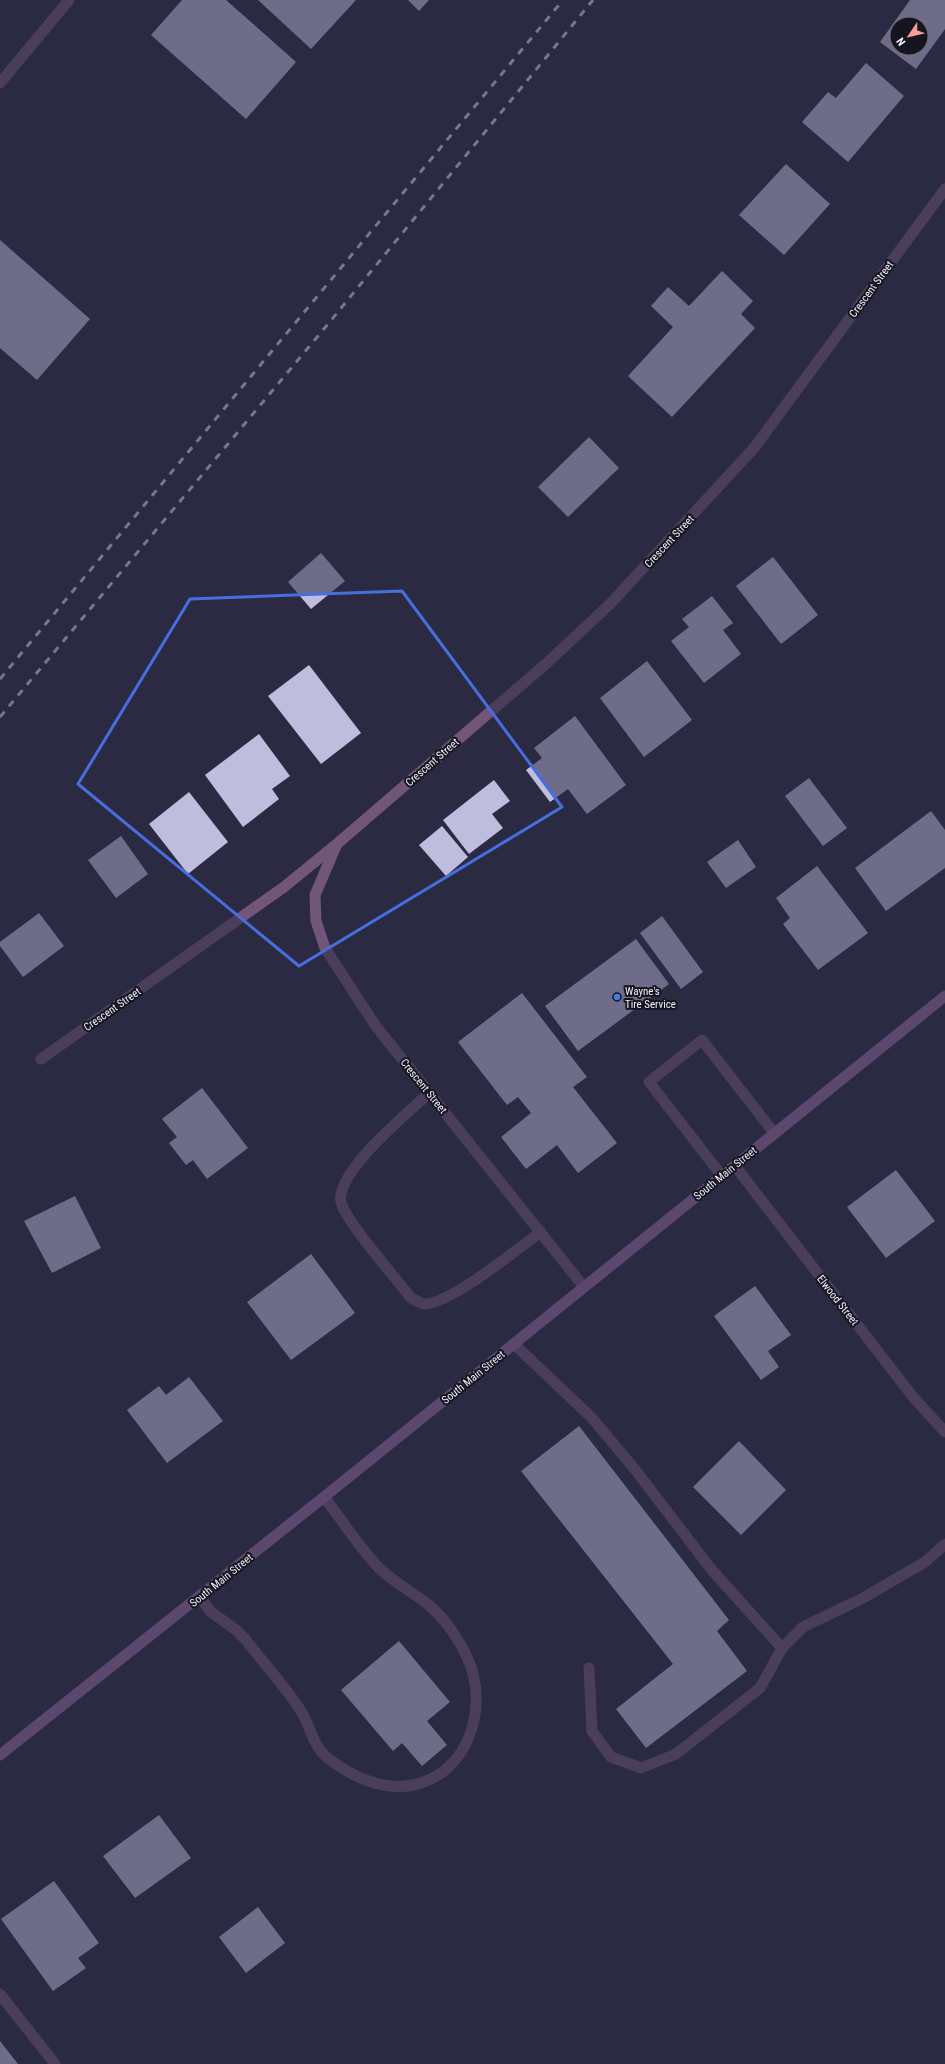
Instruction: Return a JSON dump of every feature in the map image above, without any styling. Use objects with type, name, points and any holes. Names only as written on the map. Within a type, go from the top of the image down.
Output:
[{"type":"main road","name":"South Main Street","points":[[1,1752],[200,1597],[945,996]]},
{"type":"street","points":[[0,83],[69,0]]},
{"type":"street","name":"Crescent Street","points":[[41,1059],[284,887],[338,843],[547,663],[610,604],[754,448],[945,189]]},
{"type":"street","name":"Crescent Street","points":[[338,843],[315,895],[316,921],[325,948],[375,1025],[584,1287]]},
{"type":"street","points":[[722,1176],[649,1082],[702,1040],[774,1133]]},
{"type":"street","points":[[429,1092],[376,1143],[351,1170],[342,1187],[341,1201],[348,1218],[411,1298],[424,1304],[438,1301],[457,1292],[541,1232]]},
{"type":"street","name":"Elwood Street","points":[[735,1166],[913,1397],[945,1432]]},
{"type":"street","points":[[514,1344],[592,1418],[637,1472],[711,1569],[782,1648]]},
{"type":"street","points":[[200,1597],[211,1612],[236,1630],[246,1640],[301,1712],[313,1740],[331,1761],[365,1780],[388,1786],[413,1786],[436,1776],[448,1768],[456,1760],[465,1746],[475,1720],[477,1700],[474,1676],[469,1660],[454,1634],[432,1607],[380,1568],[324,1497]]},
{"type":"street","points":[[589,1668],[592,1731],[611,1757],[640,1768],[676,1754],[760,1688],[782,1648],[803,1627],[863,1598],[925,1562],[945,1544]]},
{"type":"street","points":[[0,1994],[55,2064]]},
{"type":"highlighted area","points":[[402,591],[562,807],[299,966],[78,784],[190,599]]},
{"type":"building","points":[[182,0],[226,0],[296,62],[246,119],[151,35]]},
{"type":"building","points":[[258,0],[356,0],[311,49]]},
{"type":"building","points":[[408,0],[429,0],[419,11]]},
{"type":"building","points":[[910,0],[945,0],[945,29],[929,51],[929,16],[899,16]]},
{"type":"building","points":[[889,29],[889,49],[880,42]]},
{"type":"building","points":[[899,56],[925,56],[916,69]]},
{"type":"building","points":[[866,63],[904,96],[848,162],[802,122],[828,92],[836,98]]},
{"type":"building","points":[[786,164],[830,204],[784,255],[739,215]]},
{"type":"building","points":[[0,240],[90,319],[37,380],[0,348]]},
{"type":"building","points":[[722,271],[753,301],[741,314],[755,328],[672,417],[628,376],[673,327],[651,306],[668,287],[689,306]]},
{"type":"building","points":[[589,437],[619,468],[568,517],[538,487]]},
{"type":"building","points":[[321,553],[345,581],[311,609],[288,582]]},
{"type":"building","points":[[773,557],[818,615],[781,644],[736,586]]},
{"type":"building","points":[[712,596],[733,623],[723,630],[741,654],[704,683],[671,641],[689,627],[682,619]]},
{"type":"building","points":[[647,661],[692,720],[644,757],[600,698]]},
{"type":"building","points":[[309,665],[361,733],[321,764],[268,696]]},
{"type":"building","points":[[575,716],[626,785],[587,814],[568,789],[550,802],[526,770],[542,758],[534,748]]},
{"type":"building","points":[[259,734],[290,776],[272,789],[279,799],[243,827],[205,775]]},
{"type":"building","points":[[809,778],[847,828],[823,846],[785,796]]},
{"type":"building","points":[[494,780],[510,801],[492,814],[503,828],[469,854],[443,820]]},
{"type":"building","points":[[189,792],[228,842],[188,874],[149,824]]},
{"type":"building","points":[[931,811],[945,830],[945,868],[886,911],[855,868]]},
{"type":"building","points":[[442,826],[468,857],[446,876],[419,845]]},
{"type":"building","points":[[121,836],[148,874],[116,898],[88,860]]},
{"type":"building","points":[[738,840],[756,867],[726,888],[707,862]]},
{"type":"building","points":[[817,866],[868,933],[818,970],[783,924],[790,918],[776,898]]},
{"type":"building","points":[[39,913],[64,946],[23,977],[0,946],[0,942]]},
{"type":"building","points":[[662,916],[703,972],[681,989],[640,933]]},
{"type":"building","points":[[636,939],[669,984],[578,1051],[545,1006]]},
{"type":"building","points":[[522,993],[587,1077],[573,1087],[617,1143],[578,1173],[557,1145],[526,1169],[501,1137],[531,1113],[518,1097],[507,1105],[458,1042]]},
{"type":"building","points":[[202,1088],[248,1148],[207,1179],[193,1160],[186,1165],[169,1143],[177,1137],[162,1119]]},
{"type":"building","points":[[896,1170],[935,1221],[886,1258],[847,1207]]},
{"type":"building","points":[[75,1196],[101,1248],[52,1273],[24,1221]]},
{"type":"building","points":[[311,1254],[355,1313],[291,1360],[247,1302]]},
{"type":"building","points":[[755,1286],[791,1335],[768,1351],[779,1367],[761,1380],[714,1316]]},
{"type":"building","points":[[189,1377],[223,1421],[167,1463],[127,1410],[159,1386],[166,1395]]},
{"type":"building","points":[[579,1426],[729,1620],[717,1631],[747,1671],[646,1748],[616,1709],[673,1664],[521,1471]]},
{"type":"building","points":[[739,1441],[786,1490],[741,1535],[693,1487]]},
{"type":"building","points":[[399,1641],[450,1702],[427,1721],[447,1745],[422,1766],[402,1743],[393,1751],[341,1690]]},
{"type":"building","points":[[159,1815],[191,1858],[135,1898],[103,1856]]},
{"type":"building","points":[[54,1881],[99,1943],[78,1958],[86,1968],[53,1991],[1,1919]]},
{"type":"building","points":[[258,1907],[285,1943],[246,1973],[219,1937]]},
{"type":"building","points":[[0,2041],[18,2064],[0,2064]]},
{"type":"railway","points":[[0,679],[563,0]]},
{"type":"railway","points":[[0,717],[328,324],[593,0]]},
{"type":"place","name":"Wayne's Tire Service","points":[[617,997]]}]
